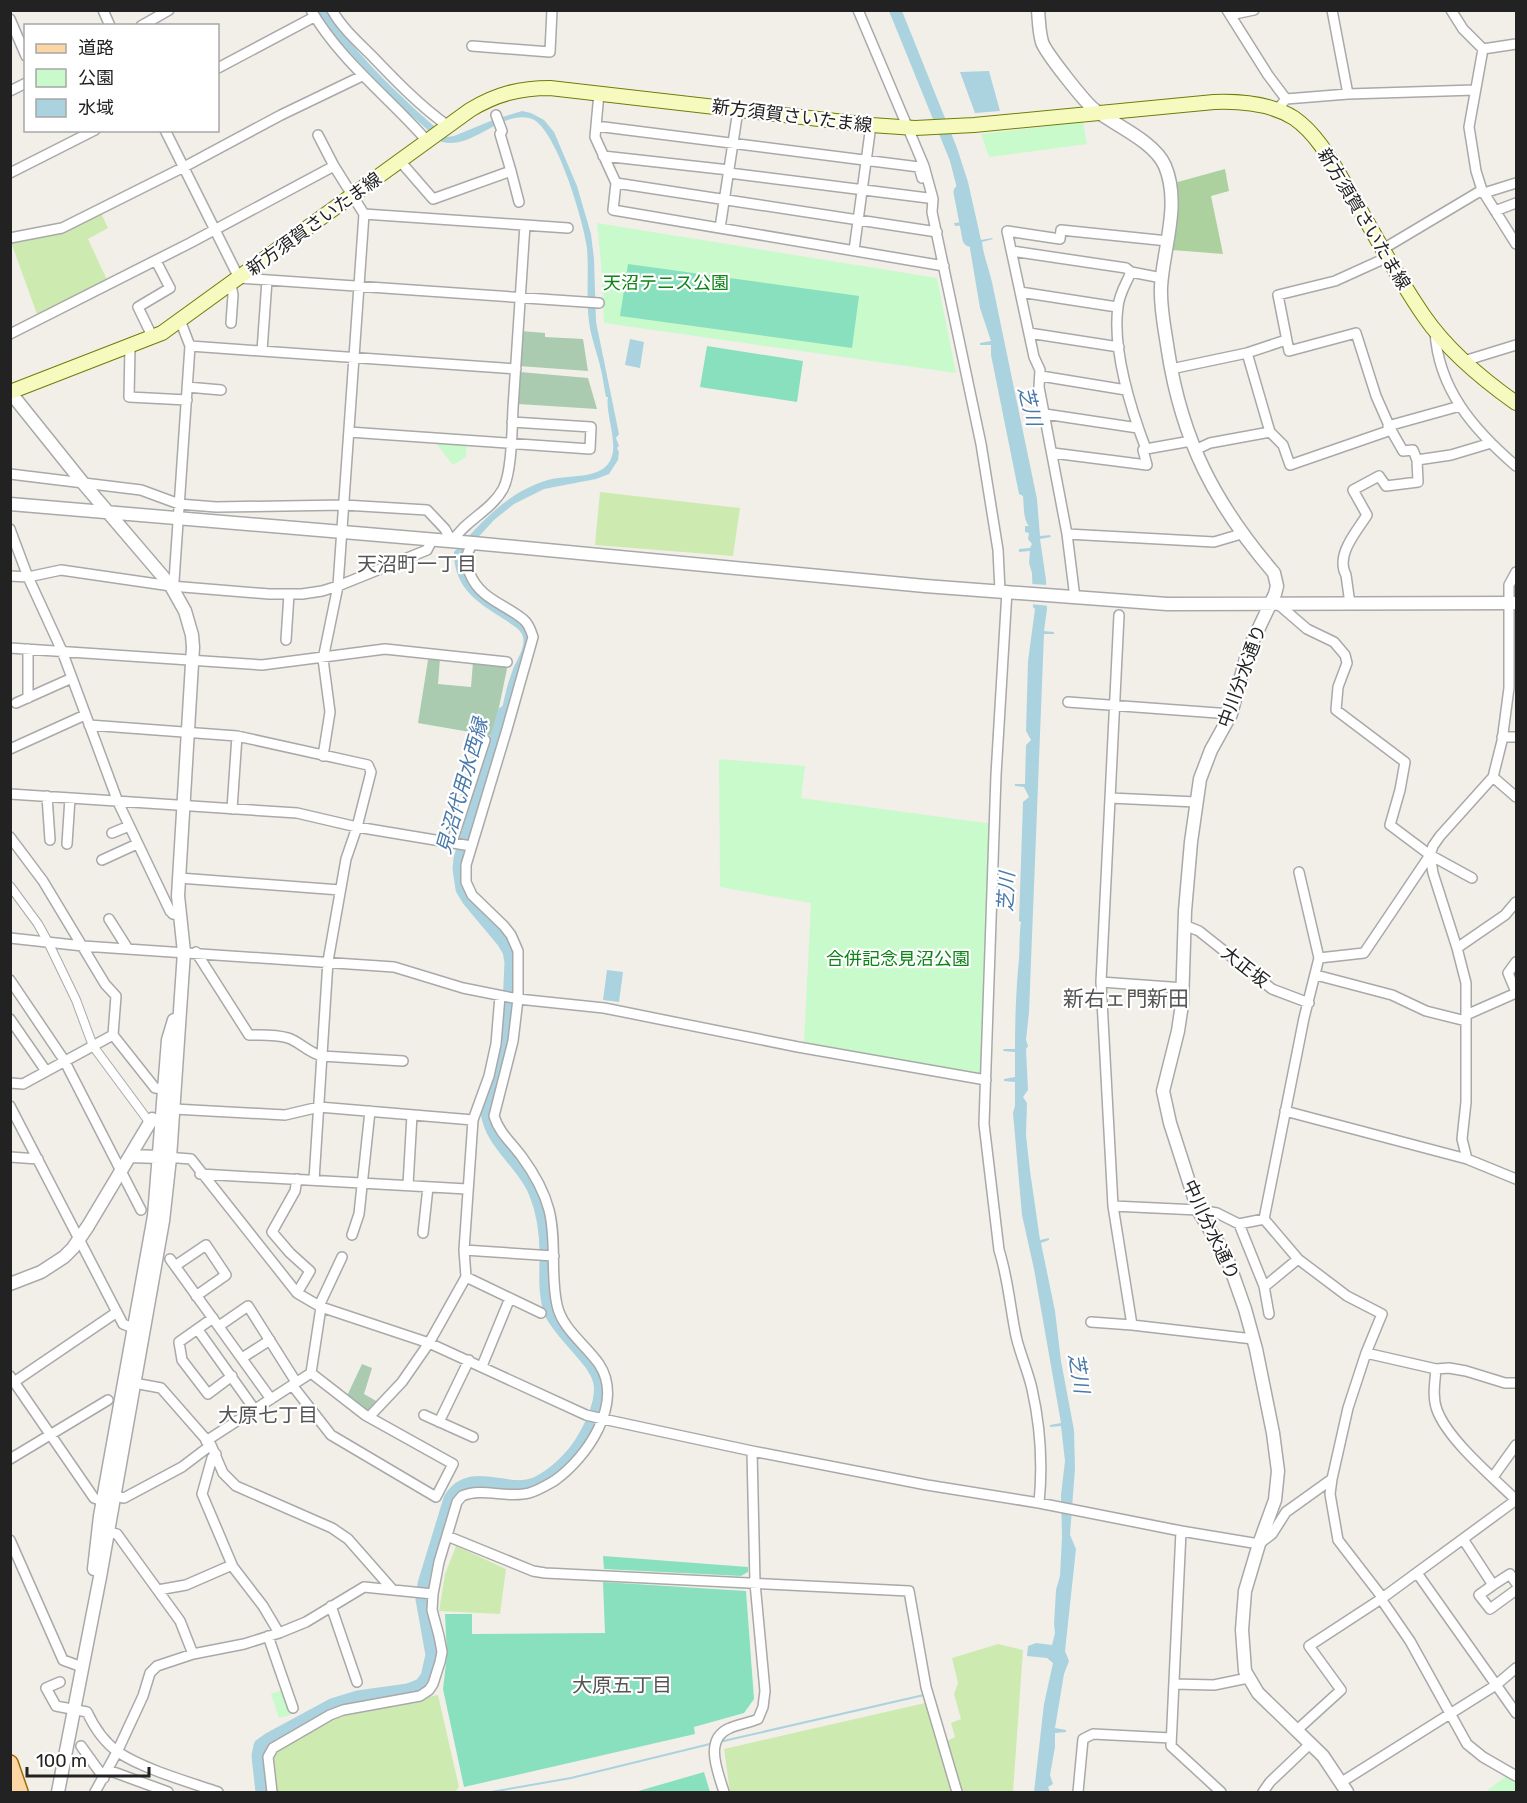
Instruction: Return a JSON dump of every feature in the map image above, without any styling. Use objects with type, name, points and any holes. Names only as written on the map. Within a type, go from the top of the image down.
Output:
[{"type":"main road","name":"新方須賀さいたま線","points":[[10,392],[153,338],[485,101],[515,90],[550,88],[912,128],[974,125],[1228,102],[1282,105],[1319,144],[1435,331],[1490,385],[1516,403]]},
{"type":"main road","points":[[10,1763],[20,1792]]},
{"type":"street","points":[[103,10],[110,24]]},
{"type":"street","points":[[144,24],[169,10]]},
{"type":"street","points":[[332,10],[345,30],[446,128]]},
{"type":"street","points":[[472,46],[550,52],[552,10]]},
{"type":"street","points":[[858,10],[912,128],[933,199],[932,212]]},
{"type":"street","name":"中川分水通り","points":[[1038,10],[1043,45],[1094,110],[1154,151],[1166,167],[1171,206],[1162,278],[1162,311],[1171,369],[1180,407],[1208,480],[1241,534],[1274,573],[1276,579],[1274,604],[1248,651],[1232,714],[1204,765],[1200,779],[1184,925],[1184,988],[1178,1031],[1163,1091],[1170,1123],[1198,1210],[1227,1258],[1253,1339],[1273,1433],[1278,1471],[1275,1500],[1248,1576],[1243,1605],[1243,1662],[1248,1678],[1258,1693],[1323,1756],[1344,1788]]},
{"type":"street","points":[[1254,10],[1228,13],[1268,75],[1282,105],[1348,94],[1475,90]]},
{"type":"street","points":[[1332,10],[1348,94]]},
{"type":"street","points":[[1450,10],[1463,29],[1483,49]]},
{"type":"street","points":[[219,67],[313,14],[362,76],[429,140]]},
{"type":"street","points":[[10,19],[24,51]]},
{"type":"street","points":[[1483,49],[1516,44]]},
{"type":"street","points":[[1483,49],[1469,127],[1476,171],[1483,192],[1516,244]]},
{"type":"street","points":[[10,238],[62,228],[281,115],[362,76]]},
{"type":"street","points":[[10,91],[24,84]]},
{"type":"street","points":[[599,93],[595,137],[616,183],[613,210],[944,266]]},
{"type":"street","points":[[720,228],[738,110]]},
{"type":"street","points":[[496,116],[519,202]]},
{"type":"street","points":[[854,250],[871,125]]},
{"type":"street","points":[[596,126],[919,167],[937,232],[981,444],[1006,591],[996,775],[984,1124],[999,1250],[1005,1269],[1016,1338],[1032,1388],[1042,1441],[1041,1504]]},
{"type":"street","points":[[10,173],[90,132]]},
{"type":"street","points":[[166,132],[215,230],[235,281],[231,323]]},
{"type":"street","points":[[318,135],[364,214],[343,533],[338,586],[323,658],[330,712],[322,756]]},
{"type":"street","points":[[603,156],[928,198]]},
{"type":"street","points":[[400,161],[433,199],[511,171]]},
{"type":"street","points":[[10,334],[156,261],[334,166]]},
{"type":"street","points":[[616,183],[937,232]]},
{"type":"street","points":[[1350,604],[1344,571],[1344,552],[1367,515],[1353,490],[1379,476],[1386,486],[1419,482],[1417,460],[1413,450],[1403,451],[1390,428],[1356,333],[1289,351],[1278,295],[1335,281],[1386,253],[1483,192],[1516,183]]},
{"type":"street","points":[[1495,211],[1516,203]]},
{"type":"street","points":[[364,214],[568,228]]},
{"type":"street","points":[[455,542],[458,532],[480,514],[503,490],[511,442],[525,225]]},
{"type":"street","points":[[1070,597],[1067,534],[1040,387],[1040,370],[1034,357],[1007,231],[1060,239],[1061,231],[1168,241]]},
{"type":"street","points":[[1012,251],[1126,268],[1131,272],[1162,278]]},
{"type":"street","points":[[153,338],[138,307],[170,288],[156,261]]},
{"type":"street","points":[[1131,272],[1120,294],[1119,347],[1126,390],[1146,448]]},
{"type":"street","points":[[235,281],[267,280],[594,303]]},
{"type":"street","points":[[262,351],[267,280]]},
{"type":"street","points":[[1020,292],[1118,308]]},
{"type":"street","points":[[171,586],[174,581],[179,519],[190,346],[180,320]]},
{"type":"street","points":[[1435,331],[1436,345],[1445,376],[1460,406],[1471,423],[1516,466]]},
{"type":"street","points":[[1029,333],[1119,347]]},
{"type":"street","points":[[1171,369],[1247,353],[1286,340]]},
{"type":"street","points":[[1464,361],[1516,345]]},
{"type":"street","points":[[190,346],[516,369]]},
{"type":"street","points":[[130,347],[129,397],[187,400]]},
{"type":"street","points":[[1247,353],[1270,432],[1283,445],[1290,465],[1390,428],[1460,406]]},
{"type":"street","points":[[1041,376],[1126,390]]},
{"type":"street","points":[[188,387],[221,390]]},
{"type":"street","points":[[10,392],[83,483],[171,586],[189,622],[193,660],[178,896],[180,915],[190,952],[249,1035],[274,1035],[289,1039],[314,1054],[322,1056],[403,1062]]},
{"type":"street","points":[[1046,414],[1138,428]]},
{"type":"street","points":[[350,432],[590,449],[591,427],[512,422]]},
{"type":"street","points":[[1146,448],[1210,443],[1270,432]]},
{"type":"street","points":[[1417,460],[1451,455],[1491,443]]},
{"type":"street","points":[[1053,453],[1147,465],[1143,450],[1146,448]]},
{"type":"street","points":[[10,474],[141,490],[179,504],[216,507],[344,505],[427,510],[455,542]]},
{"type":"street","points":[[10,504],[1167,604],[1513,603]]},
{"type":"street","points":[[10,529],[28,577],[62,651],[118,802],[170,911],[172,914],[180,915]]},
{"type":"street","points":[[1067,534],[1214,542],[1241,534]]},
{"type":"street","points":[[10,576],[28,577],[61,570],[171,586],[289,594],[322,591],[338,586],[427,550],[432,540]]},
{"type":"street","points":[[272,1792],[268,1757],[273,1748],[330,1715],[343,1710],[420,1696],[429,1690],[436,1678],[441,1657],[439,1636],[433,1618],[433,1594],[439,1562],[457,1502],[462,1496],[476,1492],[525,1494],[554,1481],[579,1458],[603,1419],[606,1399],[604,1375],[599,1365],[562,1318],[557,1305],[549,1209],[536,1179],[522,1157],[497,1127],[494,1116],[510,1057],[518,999],[518,951],[504,926],[472,895],[466,882],[466,865],[532,637],[525,621],[491,600],[474,584],[465,562],[466,554],[474,543]]},
{"type":"street","points":[[1319,958],[1364,952],[1430,855],[1440,836],[1493,777],[1509,688],[1513,603],[1509,585],[1516,572]]},
{"type":"street","points":[[286,640],[289,594]]},
{"type":"street","points":[[1274,604],[1307,629],[1334,642],[1345,655],[1347,663],[1338,687],[1336,710],[1406,762],[1390,825],[1430,855],[1472,878]]},
{"type":"street","points":[[1119,615],[1101,982],[1113,1206],[1132,1325]]},
{"type":"street","points":[[10,648],[262,665],[386,650],[507,662]]},
{"type":"street","points":[[28,649],[28,698]]},
{"type":"street","points":[[16,703],[72,678]]},
{"type":"street","points":[[1068,702],[1232,714]]},
{"type":"street","points":[[10,749],[86,715]]},
{"type":"street","points":[[89,725],[237,736],[368,765],[371,772],[346,859],[328,961],[314,1180]]},
{"type":"street","points":[[232,809],[237,736]]},
{"type":"street","points":[[1502,737],[1516,736]]},
{"type":"street","points":[[453,842],[485,740]]},
{"type":"street","points":[[1493,777],[1516,797]]},
{"type":"street","points":[[10,794],[297,813],[357,827],[471,846]]},
{"type":"street","points":[[46,796],[50,840]]},
{"type":"street","points":[[68,844],[70,798]]},
{"type":"street","points":[[1110,798],[1196,802]]},
{"type":"street","points":[[112,834],[129,826]]},
{"type":"street","points":[[10,837],[44,881],[105,984],[116,996],[113,1035],[155,1088],[165,1089]]},
{"type":"street","points":[[102,860],[137,844]]},
{"type":"street","points":[[1430,855],[1433,873],[1466,983],[1466,1102],[1462,1139],[1467,1159]]},
{"type":"street","points":[[1264,1219],[1304,1017],[1319,958],[1299,872]]},
{"type":"street","points":[[179,878],[340,890]]},
{"type":"street","points":[[10,886],[38,924],[48,942],[76,1000],[93,1046],[151,1121],[81,1238],[64,1257],[52,1266],[29,1278],[10,1284]]},
{"type":"street","points":[[1457,948],[1505,915],[1516,902]]},
{"type":"street","points":[[109,919],[128,949]]},
{"type":"street","name":"大正坂","points":[[1184,925],[1199,931],[1272,989],[1309,1003]]},
{"type":"street","points":[[10,938],[83,946],[394,967],[463,988],[500,996],[604,1008],[798,1047],[986,1080]]},
{"type":"street","points":[[58,1792],[108,1532],[109,1498],[134,1383],[163,1221],[168,1040],[181,998],[190,952]]},
{"type":"street","points":[[1316,975],[1392,995],[1426,1011],[1466,1018],[1516,992],[1508,973],[1516,962]]},
{"type":"street","points":[[10,980],[64,1060],[141,1210]]},
{"type":"street","points":[[1101,982],[1184,988]]},
{"type":"street","points":[[369,1417],[402,1382],[429,1343],[466,1277],[464,1250],[473,1120],[489,1076],[496,1044],[500,996]]},
{"type":"street","points":[[85,1651],[134,1328],[174,1108],[181,998]]},
{"type":"street","points":[[10,1018],[46,1071]]},
{"type":"street","points":[[10,1083],[22,1084],[113,1035]]},
{"type":"street","points":[[10,1106],[81,1238],[123,1324],[134,1328]]},
{"type":"street","points":[[174,1108],[285,1115],[319,1107],[473,1120]]},
{"type":"street","points":[[352,1235],[359,1214],[370,1111]]},
{"type":"street","points":[[1285,1111],[1467,1159],[1516,1179]]},
{"type":"street","points":[[408,1185],[412,1115]]},
{"type":"street","points":[[10,1156],[38,1159]]},
{"type":"street","points":[[130,1156],[191,1159],[200,1174],[297,1293],[320,1306],[429,1343],[586,1414],[603,1419],[927,1485],[1258,1544],[1272,1534],[1286,1512],[1332,1479]]},
{"type":"street","points":[[200,1174],[467,1188]]},
{"type":"street","points":[[297,1179],[295,1191],[272,1232],[310,1271],[297,1293]]},
{"type":"street","points":[[423,1233],[428,1187]]},
{"type":"street","points":[[1113,1206],[1198,1210],[1217,1213],[1239,1224],[1264,1219]]},
{"type":"street","points":[[1264,1219],[1298,1259],[1347,1296],[1382,1314],[1348,1408],[1332,1479],[1330,1494],[1338,1540],[1410,1641],[1467,1744],[1483,1757],[1516,1776]]},
{"type":"street","points":[[1239,1224],[1264,1287],[1269,1314]]},
{"type":"street","points":[[196,1296],[226,1275],[206,1245],[172,1263],[196,1296],[219,1326],[271,1399]]},
{"type":"street","points":[[464,1250],[541,1257],[554,1256]]},
{"type":"street","points":[[117,1312],[12,1379],[94,1498],[124,1498],[182,1467],[211,1447],[255,1410],[311,1373],[320,1306],[342,1257]]},
{"type":"street","points":[[1264,1287],[1298,1259]]},
{"type":"street","points":[[466,1277],[542,1313]]},
{"type":"street","points":[[482,1366],[510,1298]]},
{"type":"street","points":[[219,1326],[248,1306],[294,1384],[331,1435],[436,1497],[453,1464],[369,1417],[311,1373]]},
{"type":"street","points":[[213,1318],[179,1342],[182,1360],[208,1394],[232,1376]]},
{"type":"street","points":[[1091,1322],[1253,1339]]},
{"type":"street","points":[[198,1330],[255,1410]]},
{"type":"street","points":[[242,1358],[270,1340]]},
{"type":"street","points":[[1366,1353],[1436,1369],[1449,1368],[1466,1371],[1505,1383],[1516,1383]]},
{"type":"street","points":[[439,1422],[469,1360]]},
{"type":"street","points":[[1297,1730],[1341,1690],[1309,1646],[1417,1573],[1516,1500],[1459,1444],[1437,1412],[1434,1399],[1436,1369]]},
{"type":"street","points":[[134,1383],[161,1388],[211,1447],[223,1473],[236,1486],[332,1528],[348,1539],[392,1589]]},
{"type":"street","points":[[10,1460],[49,1434],[108,1400]]},
{"type":"street","points":[[424,1415],[473,1437]]},
{"type":"street","points":[[1493,1477],[1516,1445]]},
{"type":"street","points":[[211,1447],[212,1458],[202,1494],[232,1565],[269,1614],[279,1633]]},
{"type":"street","points":[[724,1792],[715,1762],[716,1740],[729,1728],[758,1719],[763,1707],[765,1691],[755,1584],[752,1451]]},
{"type":"street","points":[[108,1532],[117,1534],[180,1621],[193,1654]]},
{"type":"street","points":[[1181,1532],[1171,1746],[1221,1792]]},
{"type":"street","points":[[447,1536],[533,1571],[909,1591],[926,1687],[957,1792]]},
{"type":"street","points":[[1463,1539],[1492,1585]]},
{"type":"street","points":[[10,1540],[63,1660],[82,1667]]},
{"type":"street","points":[[158,1590],[186,1585],[232,1565]]},
{"type":"street","points":[[1417,1573],[1516,1713]]},
{"type":"street","points":[[1516,1583],[1510,1574],[1479,1595],[1490,1609],[1516,1590]]},
{"type":"street","points":[[95,1792],[117,1752],[154,1669],[193,1654],[244,1644],[279,1633],[306,1622],[364,1587],[433,1594]]},
{"type":"street","points":[[331,1606],[357,1682]]},
{"type":"street","points":[[268,1636],[293,1708]]},
{"type":"street","points":[[1344,1788],[1496,1685],[1516,1668]]},
{"type":"street","points":[[1174,1684],[1214,1685],[1248,1678]]},
{"type":"street","points":[[60,1682],[46,1688],[56,1706],[87,1712],[100,1736],[117,1752],[218,1792]]},
{"type":"street","points":[[1078,1792],[1083,1739],[1093,1734],[1171,1738]]},
{"type":"street","points":[[1263,1792],[1270,1782],[1311,1743]]},
{"type":"street","points":[[81,1746],[106,1774],[168,1792]]},
{"type":"green space","points":[[1083,122],[1087,144],[989,157],[981,134]]},
{"type":"green space","points":[[1225,169],[1229,191],[1211,196],[1223,254],[1172,250],[1174,183]]},
{"type":"green space","points":[[101,213],[108,228],[88,239],[108,282],[38,317],[11,242]]},
{"type":"green space","name":"天沼テニス公園","points":[[597,223],[937,278],[956,373],[604,323]]},
{"type":"green space","points":[[628,264],[859,296],[852,348],[620,316]]},
{"type":"green space","points":[[521,331],[545,333],[545,337],[583,339],[588,371],[519,366]]},
{"type":"green space","points":[[707,346],[803,361],[797,402],[700,387]]},
{"type":"green space","points":[[520,372],[588,378],[597,409],[518,404]]},
{"type":"green space","points":[[435,442],[467,444],[466,457],[453,465]]},
{"type":"green space","points":[[600,492],[740,508],[733,556],[595,545]]},
{"type":"green space","points":[[440,659],[438,684],[471,687],[473,662],[508,664],[493,736],[418,723],[428,660]]},
{"type":"green space","name":"合併記念見沼公園","points":[[719,759],[805,766],[801,798],[993,824],[982,1075],[804,1043],[811,903],[720,887]]},
{"type":"green space","points":[[362,1364],[372,1368],[364,1394],[378,1402],[367,1414],[346,1398]]},
{"type":"green space","points":[[456,1546],[506,1569],[500,1614],[439,1611],[445,1574]]},
{"type":"green space","points":[[603,1556],[748,1567],[748,1572],[741,1576],[604,1569]]},
{"type":"green space","points":[[603,1582],[746,1591],[754,1699],[744,1713],[694,1727],[695,1734],[464,1787],[443,1689],[447,1655],[445,1614],[472,1614],[472,1634],[605,1633]]},
{"type":"green space","points":[[998,1644],[1023,1650],[1013,1792],[962,1792],[947,1741],[955,1737],[951,1723],[961,1719],[954,1694],[958,1683],[952,1658]]},
{"type":"green space","points":[[282,1690],[290,1715],[279,1718],[271,1694]]},
{"type":"green space","points":[[438,1695],[459,1787],[455,1792],[277,1792],[271,1757],[275,1751],[312,1730],[354,1711]]},
{"type":"green space","points":[[925,1703],[951,1792],[730,1792],[724,1749]]},
{"type":"green space","points":[[704,1772],[710,1792],[635,1792]]},
{"type":"green space","points":[[1508,1775],[1516,1780],[1516,1792],[1485,1792]]},
{"type":"water","points":[[317,11],[327,11],[352,45],[382,78],[447,137],[522,111],[544,120],[554,132],[577,186],[591,234],[596,322],[619,434],[616,438],[619,446],[617,448],[618,460],[609,474],[596,479],[544,489],[514,504],[494,520],[461,556],[463,571],[470,583],[480,593],[515,617],[524,627],[529,638],[528,650],[514,686],[504,732],[498,730],[502,708],[513,668],[522,650],[523,637],[516,628],[478,601],[463,586],[455,565],[454,552],[496,509],[520,492],[548,480],[594,473],[608,464],[612,456],[613,442],[608,397],[606,397],[589,322],[585,235],[567,175],[549,136],[539,124],[529,118],[507,120],[464,141],[442,142],[365,71],[338,41]]},
{"type":"water","points":[[889,11],[902,11],[957,148],[968,182],[981,240],[993,239],[982,242],[1037,499],[1040,536],[1050,535],[1051,537],[1040,539],[1046,580],[1047,609],[1044,631],[1054,632],[1054,634],[1044,634],[1026,1040],[1028,1090],[1023,1097],[1027,1103],[1026,1135],[1040,1240],[1049,1238],[1041,1243],[1055,1311],[1061,1361],[1074,1430],[1075,1468],[1070,1535],[1076,1549],[1065,1651],[1069,1661],[1064,1674],[1055,1728],[1066,1730],[1066,1732],[1055,1733],[1050,1775],[1053,1784],[1048,1787],[1050,1792],[1034,1792],[1044,1704],[1053,1663],[1047,1658],[1027,1656],[1028,1646],[1036,1643],[1052,1645],[1055,1633],[1056,1590],[1060,1576],[1062,1537],[1061,1495],[1065,1461],[1061,1426],[1050,1427],[1050,1425],[1061,1423],[1034,1269],[1022,1215],[1013,1113],[1015,1082],[1004,1081],[1004,1079],[1015,1077],[1015,1052],[1003,1051],[1004,1049],[1015,1049],[1021,922],[1019,921],[1023,802],[1029,797],[1024,787],[1015,786],[1015,784],[1025,784],[1026,745],[1031,740],[1026,731],[1028,661],[1035,609],[1029,563],[1030,551],[1019,552],[1019,549],[1030,548],[1032,544],[1028,539],[1029,533],[1025,532],[1025,526],[1029,526],[1025,516],[1023,496],[1019,494],[991,355],[991,345],[980,345],[980,343],[991,341],[980,308],[966,225],[955,226],[954,223],[965,222],[967,215],[962,208],[950,161]]},
{"type":"water","points":[[989,71],[1000,111],[975,113],[960,72]]},
{"type":"water","points":[[630,339],[644,342],[640,368],[625,365]]},
{"type":"water","points":[[607,970],[623,972],[619,1002],[603,1000]]},
{"type":"pier","points":[[1030,584],[1049,585],[1050,606],[1030,604]]},
{"type":"waterway","name":"芝川","points":[[961,192],[970,239]]},
{"type":"waterway","name":"見沼代用水西縁","points":[[263,1792],[259,1756],[261,1746],[271,1739],[332,1706],[358,1698],[408,1691],[421,1686],[428,1677],[433,1655],[423,1599],[425,1584],[451,1499],[459,1490],[479,1483],[524,1487],[542,1482],[562,1467],[578,1449],[590,1430],[601,1398],[601,1383],[598,1374],[552,1313],[548,1299],[546,1230],[539,1199],[531,1181],[495,1133],[488,1111],[506,1050],[512,962],[510,951],[504,941],[463,889],[460,869],[461,859],[505,713]]},
{"type":"waterway","points":[[719,1742],[924,1695]]},
{"type":"waterway","points":[[491,1792],[571,1778],[714,1743]]},
{"type":"district","name":"天沼町一丁目","points":[[417,564]]},
{"type":"district","name":"新右ェ門新田","points":[[1126,999]]},
{"type":"district","name":"大原七丁目","points":[[268,1415]]},
{"type":"district","name":"大原五丁目","points":[[622,1685]]}]
